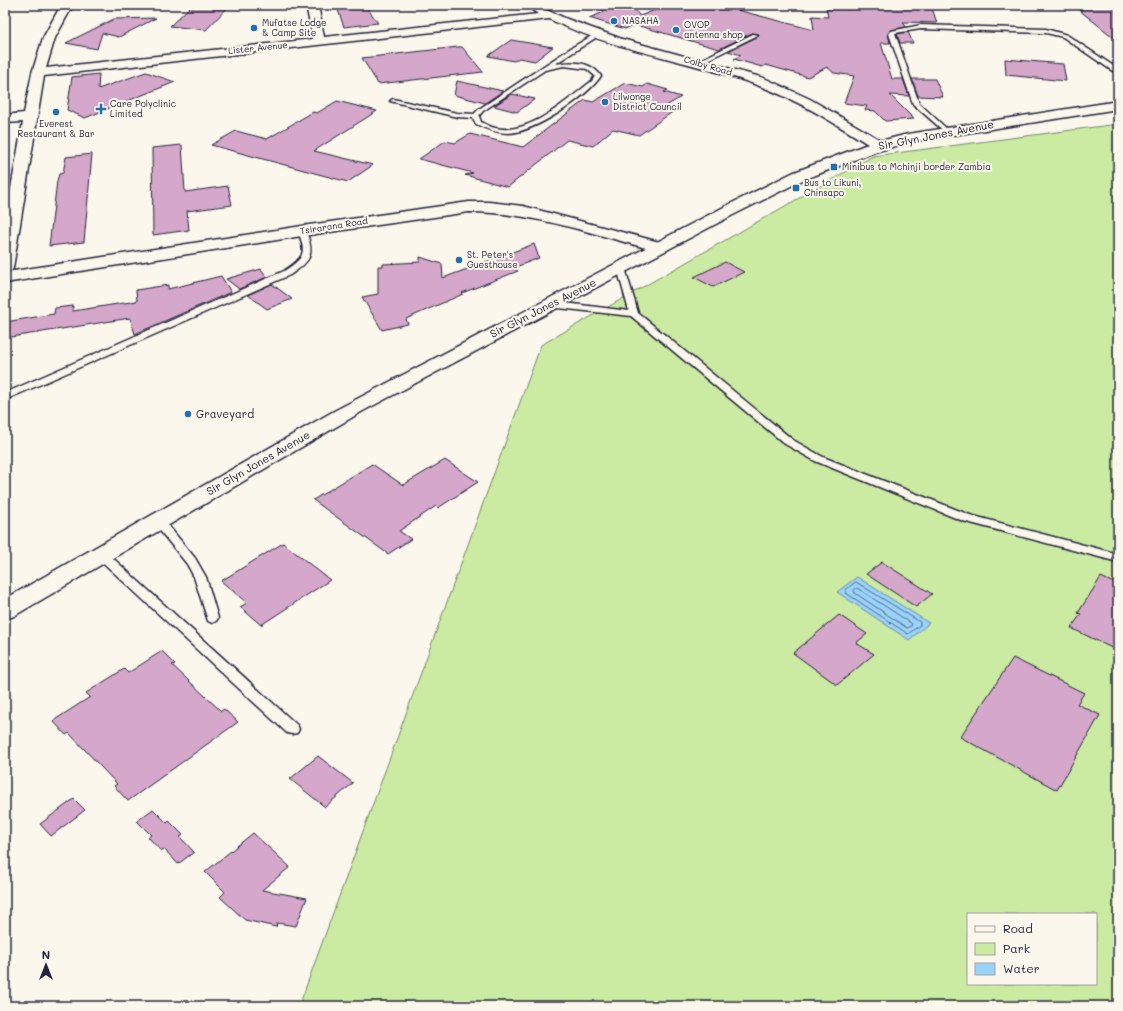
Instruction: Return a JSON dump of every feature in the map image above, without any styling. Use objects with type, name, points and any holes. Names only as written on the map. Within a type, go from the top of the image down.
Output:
[{"type":"street","points":[[5,268],[38,73],[49,38],[67,5]]},
{"type":"street","points":[[312,5],[319,42]]},
{"type":"street","name":"Colby Road","points":[[528,5],[563,23],[597,35],[746,77],[791,94],[879,145]]},
{"type":"street","name":"Lister Avenue","points":[[38,73],[549,16]]},
{"type":"street","name":"Sir Glyn Jones Avenue","points":[[5,610],[354,408],[548,304],[621,268],[767,190],[843,157],[879,145],[946,131],[1118,105]]},
{"type":"street","points":[[5,119],[30,117]]},
{"type":"street","name":"Tsirarana Road","points":[[5,278],[450,209],[489,207],[523,211],[661,247]]},
{"type":"lane","points":[[946,131],[916,104],[892,34],[893,32],[928,27],[1046,31],[1065,36],[1113,69],[1118,70]]},
{"type":"lane","points":[[476,116],[481,110],[597,35]]},
{"type":"lane","points":[[697,63],[755,35]]},
{"type":"lane","points":[[476,116],[478,123],[495,129],[511,130],[526,128],[538,123],[594,82],[598,76],[591,68],[579,65],[557,65],[543,69]]},
{"type":"lane","points":[[393,101],[457,115],[476,116]]},
{"type":"lane","points":[[5,397],[287,273],[304,260],[308,254],[308,247],[302,231]]},
{"type":"lane","points":[[621,268],[634,314]]},
{"type":"lane","points":[[548,304],[634,314],[789,442],[819,459],[967,518],[1118,558]]},
{"type":"lane","points":[[158,521],[191,561],[200,577],[212,618]]},
{"type":"lane","points":[[101,554],[292,729]]},
{"type":"green space","points":[[1118,124],[1118,1006],[299,1006],[541,345],[873,156]]},
{"type":"water","points":[[857,577],[929,623],[909,640],[837,592]]},
{"type":"building","points":[[192,5],[230,5],[206,30],[170,26]]},
{"type":"building","points":[[365,5],[378,23],[344,27],[337,7]]},
{"type":"building","points":[[667,5],[681,5],[698,8],[704,5],[718,5],[814,30],[812,16],[828,17],[826,8],[852,9],[851,5],[931,5],[937,23],[903,22],[906,27],[891,30],[888,33],[890,43],[881,43],[892,79],[903,79],[909,96],[890,95],[914,119],[885,121],[875,111],[865,110],[867,106],[844,103],[854,76],[834,73],[827,67],[808,77],[766,65],[762,67],[734,59],[741,55],[728,51],[759,36],[758,34],[752,33],[719,49],[636,25],[625,29],[589,18],[604,12],[600,8],[622,6],[624,9],[633,8],[640,16]]},
{"type":"building","points":[[1075,5],[1118,5],[1118,41],[1079,10],[1082,10]]},
{"type":"building","points":[[156,18],[119,37],[102,33],[97,49],[66,43],[114,19]]},
{"type":"building","points":[[908,32],[913,43],[900,43],[897,34]]},
{"type":"building","points":[[511,40],[553,47],[535,61],[519,58],[514,61],[488,56]]},
{"type":"building","points":[[462,47],[483,72],[378,84],[362,58]]},
{"type":"building","points":[[1005,59],[1063,64],[1066,81],[1006,75]]},
{"type":"building","points":[[146,72],[175,82],[85,118],[67,110],[72,77],[99,74],[98,89]]},
{"type":"building","points":[[912,79],[935,79],[943,97],[918,96]]},
{"type":"building","points":[[457,81],[503,91],[485,103],[454,95]]},
{"type":"building","points":[[625,83],[643,87],[647,84],[668,90],[664,92],[681,97],[663,108],[674,111],[639,135],[613,129],[593,146],[567,140],[508,187],[465,175],[473,173],[419,159],[445,141],[455,143],[470,134],[523,147],[585,100],[593,102]]},
{"type":"building","points":[[512,94],[535,99],[517,112],[494,106]]},
{"type":"building","points":[[337,101],[377,111],[314,151],[373,165],[348,182],[211,145],[236,131],[267,139],[313,112],[317,113]]},
{"type":"building","points":[[182,145],[185,192],[228,186],[232,205],[187,211],[189,230],[153,235],[152,148]]},
{"type":"building","points":[[92,154],[84,242],[49,246],[57,181],[59,174],[63,173],[66,157]]},
{"type":"building","points":[[534,244],[539,258],[513,268],[518,271],[462,293],[463,294],[406,319],[408,324],[382,330],[362,297],[378,294],[378,266],[383,266],[383,264],[420,262],[420,257],[442,264],[443,278]]},
{"type":"building","points":[[725,262],[744,272],[713,287],[694,277]]},
{"type":"building","points":[[261,269],[267,277],[239,289],[226,279]]},
{"type":"building","points":[[221,276],[231,292],[135,334],[130,318],[5,338],[5,322],[54,314],[55,308],[73,306],[73,311],[137,301],[136,290],[168,285],[168,289]]},
{"type":"building","points":[[272,284],[292,299],[267,309],[248,295]]},
{"type":"building","points":[[445,460],[478,482],[438,508],[436,506],[399,531],[411,539],[388,554],[313,500],[372,464],[403,485]]},
{"type":"building","points":[[283,543],[330,580],[261,625],[240,607],[247,603],[221,581]]},
{"type":"building","points":[[882,562],[932,594],[916,607],[866,574]]},
{"type":"building","points":[[1101,577],[1118,585],[1118,651],[1071,628],[1081,614],[1078,613]]},
{"type":"building","points":[[839,615],[867,634],[856,643],[874,654],[837,685],[793,653]]},
{"type":"building","points":[[162,651],[175,664],[172,665],[221,711],[224,709],[238,722],[128,801],[114,786],[117,784],[69,733],[66,735],[53,721],[90,697],[86,693],[124,669],[128,673]]},
{"type":"building","points":[[1013,658],[1084,693],[1077,704],[1100,715],[1057,790],[960,737]]},
{"type":"building","points":[[318,756],[353,783],[325,807],[290,779]]},
{"type":"building","points":[[74,799],[85,810],[51,836],[40,824]]},
{"type":"building","points":[[153,809],[167,823],[169,821],[183,835],[180,837],[194,852],[178,864],[164,849],[161,851],[148,837],[151,835],[137,821]]},
{"type":"building","points":[[253,833],[290,867],[262,890],[307,898],[296,926],[277,923],[276,927],[245,920],[220,897],[225,892],[205,872]]},
{"type":"place","name":"NASAHA","points":[[614,21]]},
{"type":"place","name":"Mufatse Lodge & Camp Site","points":[[254,28]]},
{"type":"place","name":"OVOP antenna shop","points":[[676,30]]},
{"type":"place","name":"Lilwonge District Council","points":[[605,102]]},
{"type":"place","name":"Care Polyclinic Limited","points":[[101,109]]},
{"type":"place","name":"Everest Restaurant & Bar","points":[[56,112]]},
{"type":"place","name":"Minibus to Mchinji border Zambia","points":[[834,167]]},
{"type":"place","name":"Bus to Likuni, Chinsapo","points":[[796,188]]},
{"type":"place","name":"St. Peter's Guesthouse","points":[[459,260]]},
{"type":"place","name":"Graveyard","points":[[188,414]]}]
